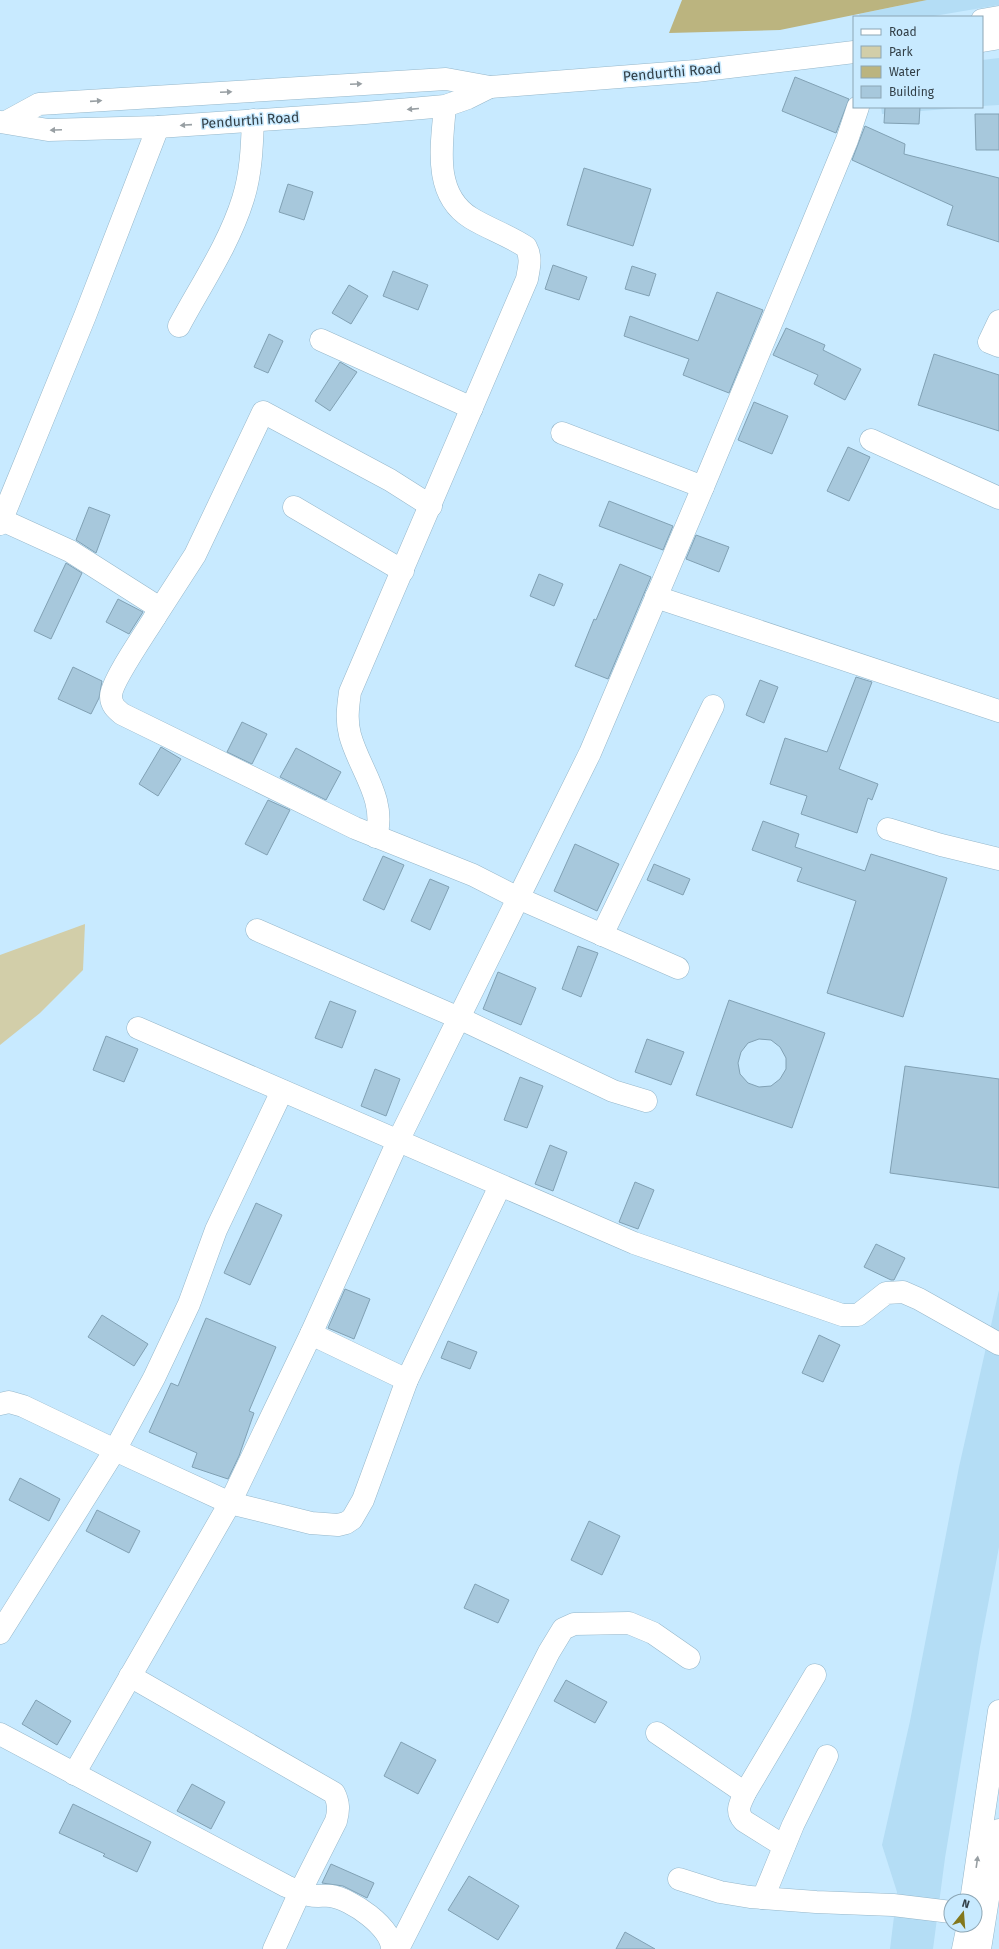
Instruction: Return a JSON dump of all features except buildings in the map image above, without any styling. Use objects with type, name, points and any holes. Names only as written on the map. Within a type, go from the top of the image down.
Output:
[{"type":"street","points":[[983,20],[999,17]]},
{"type":"street","points":[[983,41],[999,38]]},
{"type":"street","name":"Pendurthi Road","points":[[3,122],[39,104],[446,79],[490,87],[696,71],[853,53]]},
{"type":"street","name":"Pendurthi Road","points":[[3,122],[48,130],[158,126],[253,120],[445,106],[468,98],[490,87]]},
{"type":"street","points":[[376,837],[379,826],[378,808],[373,790],[350,735],[347,715],[350,692],[360,665],[403,571],[527,279],[530,265],[530,254],[526,247],[470,218],[459,209],[448,192],[443,179],[441,154],[445,106]]},
{"type":"street","points":[[74,1774],[230,1503],[311,1334],[398,1141],[590,753],[703,487],[847,140],[858,108]]},
{"type":"street","points":[[179,326],[233,226],[243,198],[251,161],[253,120]]},
{"type":"street","points":[[155,617],[156,608],[152,602],[70,551],[1,522],[82,323],[158,126]]},
{"type":"street","points":[[999,322],[989,342],[999,346]]},
{"type":"street","points":[[321,340],[472,408]]},
{"type":"street","points":[[431,506],[384,476],[263,412],[195,555],[155,617],[114,686],[111,695],[115,708],[130,718],[266,786],[376,837],[473,875],[518,898],[678,968]]},
{"type":"street","points":[[562,433],[703,487]]},
{"type":"street","points":[[871,440],[999,498]]},
{"type":"street","points":[[294,507],[403,571]]},
{"type":"street","points":[[656,597],[999,711]]},
{"type":"street","points":[[602,935],[713,706]]},
{"type":"street","points":[[888,829],[940,845],[999,859]]},
{"type":"street","points":[[257,930],[459,1018],[613,1091],[646,1101]]},
{"type":"street","points":[[138,1028],[634,1243],[837,1314],[850,1316],[858,1315],[886,1293],[894,1292],[911,1295],[999,1344]]},
{"type":"street","points":[[0,1633],[115,1450],[154,1378],[189,1304],[216,1230],[282,1091]]},
{"type":"street","points":[[0,1404],[9,1402],[23,1406],[230,1503],[311,1523],[338,1525],[346,1523],[357,1512],[363,1500],[407,1380],[500,1186]]},
{"type":"street","points":[[311,1334],[407,1380]]},
{"type":"street","points":[[398,1949],[549,1652],[563,1629],[574,1624],[630,1623],[653,1633],[689,1658]]},
{"type":"street","points":[[784,1846],[744,1821],[739,1816],[738,1811],[745,1793],[814,1675]]},
{"type":"street","points":[[130,1676],[334,1793],[338,1800],[339,1809],[336,1821],[300,1892],[274,1949]]},
{"type":"street","points":[[972,1893],[999,1711]]},
{"type":"street","points":[[657,1733],[745,1793]]},
{"type":"street","points":[[0,1734],[300,1892],[309,1895],[331,1896],[353,1905],[380,1924],[388,1936],[392,1949]]},
{"type":"street","points":[[763,1898],[784,1846],[827,1756]]},
{"type":"street","points":[[980,1949],[999,1830]]},
{"type":"street","points":[[679,1879],[720,1892],[763,1898],[893,1905],[943,1911]]},
{"type":"street","points":[[963,1949],[966,1933]]},
{"type":"shaded area","points":[[927,0],[999,0],[999,5],[934,16],[860,16],[859,14]]},
{"type":"shaded area","points":[[999,58],[999,105],[983,106],[983,60]]},
{"type":"shaded area","points":[[881,108],[960,108],[882,114]]},
{"type":"shaded area","points":[[999,1290],[999,1547],[980,1647],[945,1858],[933,1949],[890,1949],[897,1892],[882,1845],[910,1721],[959,1467]]},
{"type":"green space","points":[[85,924],[83,970],[40,1013],[0,1045],[0,955]]},
{"type":"water","points":[[682,0],[927,0],[780,30],[669,33]]}]
